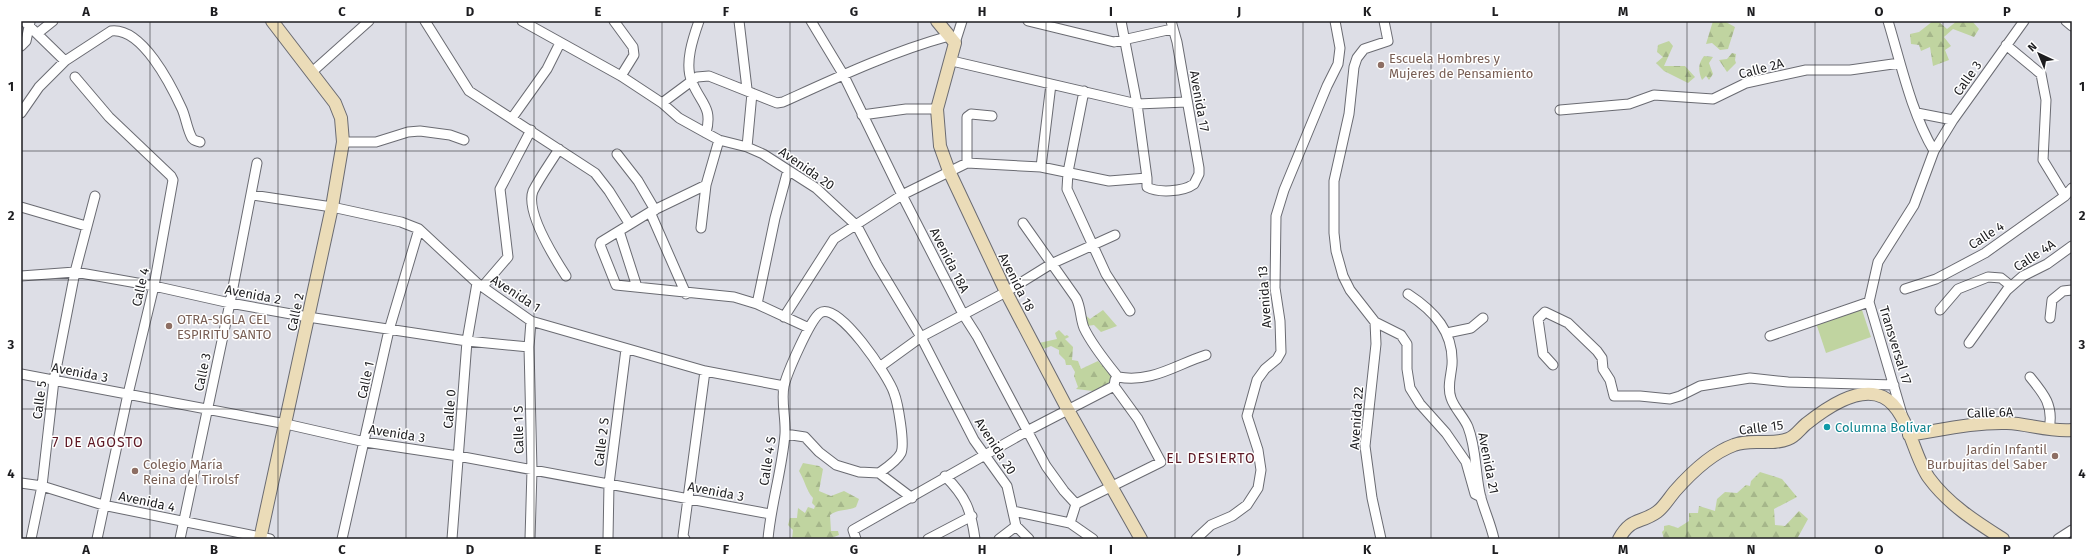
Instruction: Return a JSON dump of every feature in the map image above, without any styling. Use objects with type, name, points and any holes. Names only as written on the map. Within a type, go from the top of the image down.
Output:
[{"type":"main road","points":[[272,21],[312,72]]},
{"type":"main road","points":[[937,21],[952,40]]},
{"type":"main road","name":"Avenida 18","points":[[952,40],[952,61],[936,109],[940,146],[949,171],[1006,292],[1068,410],[1140,539]]},
{"type":"main road","name":"Calle 2","points":[[264,538],[286,424],[332,207],[343,142],[341,118],[335,103],[312,72]]},
{"type":"main road","name":"Calle 15","points":[[1619,539],[1622,532],[1632,522],[1658,511],[1676,490],[1720,451],[1735,444],[1789,439],[1820,413],[1854,397],[1864,394],[1875,395],[1887,400],[1898,413],[1909,435]]},
{"type":"main road","name":"Calle 6A","points":[[1909,435],[1979,425],[2007,423],[2049,429],[2072,430]]},
{"type":"main road","name":"Transversal 17","points":[[1909,435],[1928,476],[1942,493],[1958,509],[2003,539]]},
{"type":"street","points":[[38,33],[53,21]]},
{"type":"street","points":[[312,72],[369,21]]},
{"type":"street","points":[[425,21],[469,91],[595,173],[609,191],[629,223]]},
{"type":"street","name":"Avenida 20","points":[[522,21],[621,76],[662,103],[679,118],[706,133],[719,140],[747,147],[763,154],[816,188],[857,226],[876,264],[921,337],[974,440],[1007,486],[1016,526]]},
{"type":"street","points":[[614,21],[633,47],[634,56],[621,76]]},
{"type":"street","points":[[699,21],[692,42],[690,67],[691,81],[709,115],[706,133]]},
{"type":"street","points":[[739,21],[749,91],[747,147]]},
{"type":"street","name":"Avenida 18A","points":[[811,21],[843,74],[902,195],[963,314],[977,336],[1029,430],[1046,466],[1064,491],[1076,504]]},
{"type":"street","name":"Avenida 18","points":[[952,40],[962,21]]},
{"type":"street","points":[[1028,21],[1114,42],[1171,25]]},
{"type":"street","points":[[784,316],[834,239],[857,226],[902,195],[966,163],[1041,167],[1109,181],[1147,178],[1137,104],[1120,21]]},
{"type":"street","name":"Avenida 13","points":[[1196,539],[1211,525],[1232,516],[1246,505],[1258,488],[1261,470],[1258,450],[1247,416],[1257,380],[1265,369],[1277,359],[1281,352],[1280,321],[1275,288],[1276,216],[1284,190],[1327,86],[1338,64],[1340,48],[1335,21]]},
{"type":"street","points":[[1384,21],[1388,41],[1364,49],[1357,58],[1354,67],[1349,114],[1334,181],[1334,233],[1343,276],[1350,290],[1374,322],[1400,335],[1407,344],[1407,369],[1410,388],[1420,404],[1446,433],[1466,462],[1475,494],[1481,498]]},
{"type":"street","points":[[1888,21],[1917,113],[1926,138],[1934,151]]},
{"type":"street","name":"Calle 3","points":[[1934,151],[1953,120],[2024,21]]},
{"type":"street","points":[[2066,21],[2072,26]]},
{"type":"street","points":[[28,23],[65,61]]},
{"type":"street","points":[[21,46],[26,40],[28,23]]},
{"type":"street","name":"Avenida 17","points":[[1147,178],[1147,187],[1153,190],[1175,190],[1194,184],[1199,174],[1177,42],[1171,25]]},
{"type":"street","points":[[21,113],[39,87],[65,61],[111,31],[118,30],[129,34],[158,65],[182,109],[192,138],[200,142]]},
{"type":"street","points":[[662,103],[697,77],[709,76],[777,103],[783,102],[843,74],[908,47],[952,40]]},
{"type":"street","points":[[512,118],[547,69],[560,43]]},
{"type":"street","points":[[2006,45],[2041,74],[2046,100],[2043,160],[2065,196]]},
{"type":"street","points":[[952,61],[1137,104],[1187,102]]},
{"type":"street","name":"Calle 2A","points":[[1560,110],[1629,104],[1654,95],[1713,99],[1746,83],[1806,70],[1850,70],[1900,62]]},
{"type":"street","name":"Calle 4","points":[[75,76],[109,117],[171,176],[173,180],[154,286],[128,394],[103,505],[97,539]]},
{"type":"street","points":[[1041,167],[1051,84]]},
{"type":"street","points":[[1084,91],[1068,172],[1067,189],[1106,274],[1130,311]]},
{"type":"street","points":[[862,114],[906,109],[936,109]]},
{"type":"street","points":[[1917,113],[1953,120]]},
{"type":"street","points":[[966,163],[967,117],[971,114],[992,116]]},
{"type":"street","points":[[480,285],[508,257],[500,189],[531,130]]},
{"type":"street","points":[[343,142],[376,142],[408,132],[420,131],[450,135],[464,140]]},
{"type":"street","points":[[701,228],[706,186],[719,140]]},
{"type":"street","points":[[559,149],[533,192],[532,203],[537,222],[566,276]]},
{"type":"street","name":"Transversal 17","points":[[1909,435],[1869,302],[1878,262],[1914,205],[1934,151]]},
{"type":"street","points":[[617,154],[638,182],[653,211],[686,294]]},
{"type":"street","name":"Calle 3","points":[[180,539],[230,303],[257,163]]},
{"type":"street","points":[[757,304],[775,218],[788,170]]},
{"type":"street","points":[[706,186],[629,223],[619,231],[604,239],[600,245],[616,285],[686,294],[734,297],[757,304],[809,328]]},
{"type":"street","name":"Calle 4","points":[[1905,289],[1936,279],[1985,253],[2065,196],[2072,188]]},
{"type":"street","name":"Avenida 1","points":[[252,195],[332,207],[401,222],[419,229],[454,263],[480,285],[531,321],[626,349],[705,370],[784,386]]},
{"type":"street","name":"Calle 5","points":[[31,539],[42,486],[54,380],[75,272],[95,196]]},
{"type":"street","points":[[21,207],[86,226]]},
{"type":"street","points":[[1023,223],[1079,303],[1080,318],[1090,341],[1118,377],[1139,379],[1153,377],[1177,365],[1206,355]]},
{"type":"street","name":"Calle 1","points":[[342,539],[389,330],[419,229]]},
{"type":"street","points":[[619,231],[637,287]]},
{"type":"street","points":[[881,366],[921,337],[1006,292],[1051,264],[1115,235]]},
{"type":"street","name":"Calle 4A","points":[[1969,343],[2011,286],[2023,276],[2047,264],[2072,246]]},
{"type":"street","name":"Avenida 2","points":[[21,276],[75,272],[154,286],[230,303],[308,317],[467,341],[529,347]]},
{"type":"street","name":"Calle 4A","points":[[1940,310],[1958,289],[1988,277],[2001,278],[2011,286]]},
{"type":"street","name":"Calle 0","points":[[452,539],[467,341],[480,285]]},
{"type":"street","points":[[2050,318],[2052,300],[2063,291],[2072,290]]},
{"type":"street","name":"Avenida 21","points":[[1408,294],[1428,307],[1447,333],[1452,364],[1449,386],[1451,398],[1467,426],[1474,444],[1474,460],[1481,498],[1494,539]]},
{"type":"street","points":[[1770,336],[1869,302]]},
{"type":"street","points":[[784,386],[809,328],[820,313],[825,311],[834,313],[842,319],[881,366],[894,393],[902,440],[901,452],[891,464],[879,473]]},
{"type":"street","points":[[1552,365],[1543,354],[1538,319],[1545,312],[1568,323],[1597,351],[1602,358],[1603,369],[1610,380],[1614,396],[1640,396],[1670,399],[1680,396],[1700,386],[1750,378],[1788,382],[1894,385]]},
{"type":"street","points":[[1447,333],[1471,328],[1483,318]]},
{"type":"street","name":"Calle 1 S","points":[[530,539],[532,470],[529,347],[531,321]]},
{"type":"street","name":"Avenida 22","points":[[1374,322],[1376,344],[1365,446],[1372,498],[1381,539]]},
{"type":"street","name":"Calle 2 S","points":[[608,539],[609,484],[626,349]]},
{"type":"street","points":[[685,539],[683,536],[705,370]]},
{"type":"street","name":"Avenida 3","points":[[21,374],[286,424],[364,442],[458,456],[770,514]]},
{"type":"street","points":[[1070,523],[1076,504],[1111,485],[1161,462],[1138,419],[1114,386],[1115,380],[1118,377]]},
{"type":"street","points":[[2030,377],[2047,400],[2051,412],[2049,429]]},
{"type":"street","name":"Calle 4 S","points":[[768,539],[770,514],[785,434],[784,386]]},
{"type":"street","points":[[856,539],[853,530],[912,498],[945,476],[1114,386]]},
{"type":"street","points":[[785,434],[804,437],[819,452],[836,465],[859,472],[879,473],[912,498]]},
{"type":"street","points":[[945,476],[965,500],[972,516],[975,539]]},
{"type":"street","name":"Avenida 4","points":[[21,483],[42,486],[103,505],[264,538]]},
{"type":"street","points":[[1013,511],[1070,523],[1093,539]]},
{"type":"street","points":[[928,539],[972,516]]},
{"type":"street","points":[[1000,539],[1016,526],[1029,539]]},
{"type":"street","points":[[2058,539],[2072,530]]},
{"type":"green space","points":[[1713,21],[1724,21],[1735,27],[1728,49],[1720,50],[1712,43],[1706,44]]},
{"type":"green space","points":[[1933,21],[1938,21],[1947,29],[1957,21],[1972,21],[1979,29],[1974,37],[1953,29],[1944,37],[1951,46],[1945,50],[1949,60],[1933,66],[1930,47],[1921,51],[1919,45],[1911,44],[1910,34],[1919,32]]},
{"type":"green space","points":[[1669,41],[1673,46],[1664,66],[1685,66],[1695,77],[1688,83],[1664,71],[1656,63],[1663,57],[1657,52],[1658,45]]},
{"type":"green space","points":[[1732,53],[1736,54],[1736,63],[1727,72],[1719,60],[1727,59]]},
{"type":"green space","points":[[1704,56],[1713,57],[1709,63],[1713,74],[1709,80],[1706,76],[1702,80],[1700,73],[1699,67]]},
{"type":"green space","points":[[1861,307],[1871,337],[1826,353],[1816,323]]},
{"type":"green space","points":[[1103,310],[1117,326],[1101,332],[1094,325],[1087,326],[1084,314],[1090,319]]},
{"type":"green space","points":[[1059,330],[1065,336],[1067,335],[1069,337],[1065,339],[1073,347],[1072,360],[1078,361],[1081,369],[1098,361],[1113,377],[1101,392],[1076,389],[1078,387],[1074,376],[1075,372],[1071,365],[1066,365],[1065,360],[1059,354],[1059,350],[1051,346],[1041,350],[1039,343],[1057,339],[1055,333]]},
{"type":"green space","points":[[803,463],[819,466],[823,469],[819,491],[831,496],[844,491],[859,499],[856,507],[830,515],[831,531],[838,531],[839,535],[829,539],[792,539],[793,530],[788,525],[790,518],[797,518],[798,508],[805,513],[808,507],[814,509],[815,506],[812,503],[813,498],[799,471]]},
{"type":"green space","points":[[1760,472],[1782,479],[1797,497],[1774,509],[1775,525],[1785,526],[1799,511],[1808,519],[1797,539],[1664,539],[1662,532],[1664,530],[1664,526],[1669,525],[1678,528],[1689,521],[1689,513],[1698,513],[1699,506],[1715,511],[1717,499],[1725,492],[1737,493],[1746,485],[1750,486],[1751,481]]},
{"type":"place","name":"Escuela Hombres y Mujeres de Pensamiento","points":[[1381,65]]},
{"type":"place","name":"OTRA-SIGLA CEL ESPIRITU SANTO","points":[[169,326]]},
{"type":"place","name":"Columna Bolívar","points":[[1827,427]]},
{"type":"place","name":"Jardín Infantil Burbujitas del Saber","points":[[2055,456]]},
{"type":"place","name":"Colegio María Reina del Tirolsf","points":[[135,471]]},
{"type":"district","name":"7 DE AGOSTO","points":[[98,442]]},
{"type":"district","name":"EL DESIERTO","points":[[1211,458]]}]
